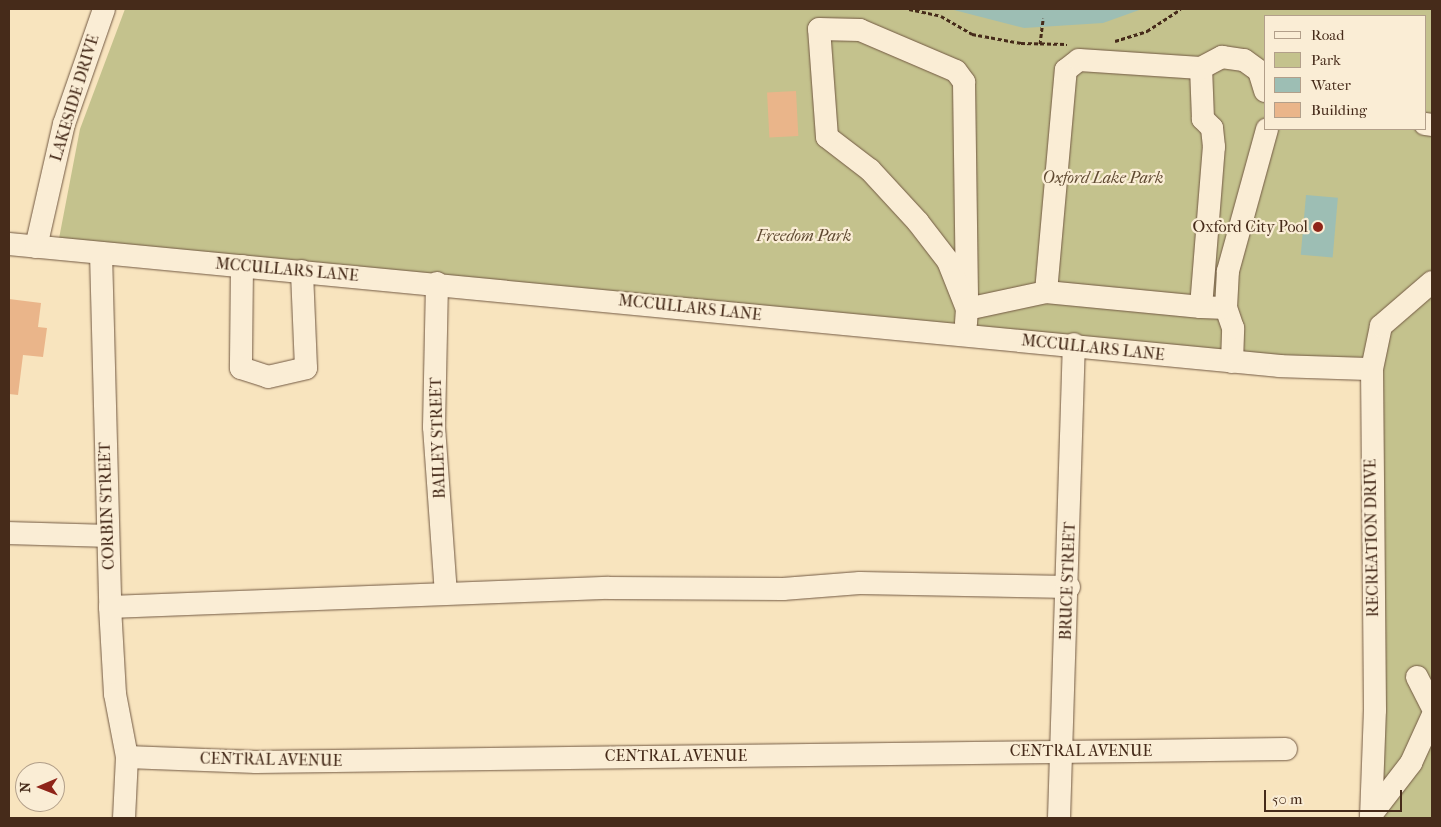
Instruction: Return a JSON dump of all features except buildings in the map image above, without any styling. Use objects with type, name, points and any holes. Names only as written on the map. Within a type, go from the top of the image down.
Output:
[{"type":"street","name":"LAKESIDE DRIVE","points":[[36,246],[64,124],[104,9]]},
{"type":"street","points":[[965,334],[967,309],[964,82],[956,71],[860,30],[819,29],[827,137],[870,170],[918,222],[948,261],[967,309]]},
{"type":"street","points":[[1046,292],[1066,70],[1079,60],[1201,68],[1222,57],[1244,60],[1259,71],[1264,88]]},
{"type":"street","points":[[1201,68],[1203,119],[1212,128],[1214,147],[1201,307]]},
{"type":"street","points":[[1232,362],[1233,328],[1226,308],[1232,253],[1266,130]]},
{"type":"street","name":"MCCULLARS LANE","points":[[9,244],[1074,344],[1232,362],[1372,369]]},
{"type":"street","name":"CORBIN STREET","points":[[100,253],[110,607],[115,694],[127,758]]},
{"type":"street","points":[[242,266],[241,368],[268,377],[306,368],[302,271]]},
{"type":"street","name":"RECREATION DRIVE","points":[[1371,817],[1375,710],[1372,369],[1381,326],[1432,282]]},
{"type":"street","name":"BAILEY STREET","points":[[437,283],[434,427],[446,593]]},
{"type":"street","points":[[967,309],[1046,292],[1226,308]]},
{"type":"street","name":"BRUCE STREET","points":[[1059,818],[1068,587],[1074,344]]},
{"type":"street","points":[[9,533],[108,536]]},
{"type":"street","points":[[110,607],[306,603],[446,593],[860,583],[1068,587]]},
{"type":"street","points":[[1417,677],[1432,706]]},
{"type":"street","points":[[1371,817],[1411,763],[1432,717]]},
{"type":"street","name":"CENTRAL AVENUE","points":[[127,758],[276,762],[1286,749]]},
{"type":"street","points":[[124,818],[127,758]]},
{"type":"path","points":[[909,9],[941,16],[972,34],[1040,44],[1073,44]]},
{"type":"path","points":[[1112,42],[1147,31],[1182,9]]},
{"type":"path","points":[[1040,44],[1043,18]]},
{"type":"green space","name":"Oxford Lake Park","points":[[125,9],[1432,9],[1432,818],[1371,818],[1372,369],[57,249],[80,129]]},
{"type":"water","points":[[950,9],[1142,9],[1103,23],[1024,28]]},
{"type":"water","name":"Oxford City Pool","points":[[1306,195],[1338,198],[1333,258],[1301,255]]},
{"type":"place","name":"Oxford City Pool","points":[[1318,227]]},
{"type":"park label","name":"Freedom Park","points":[[804,236]]}]
